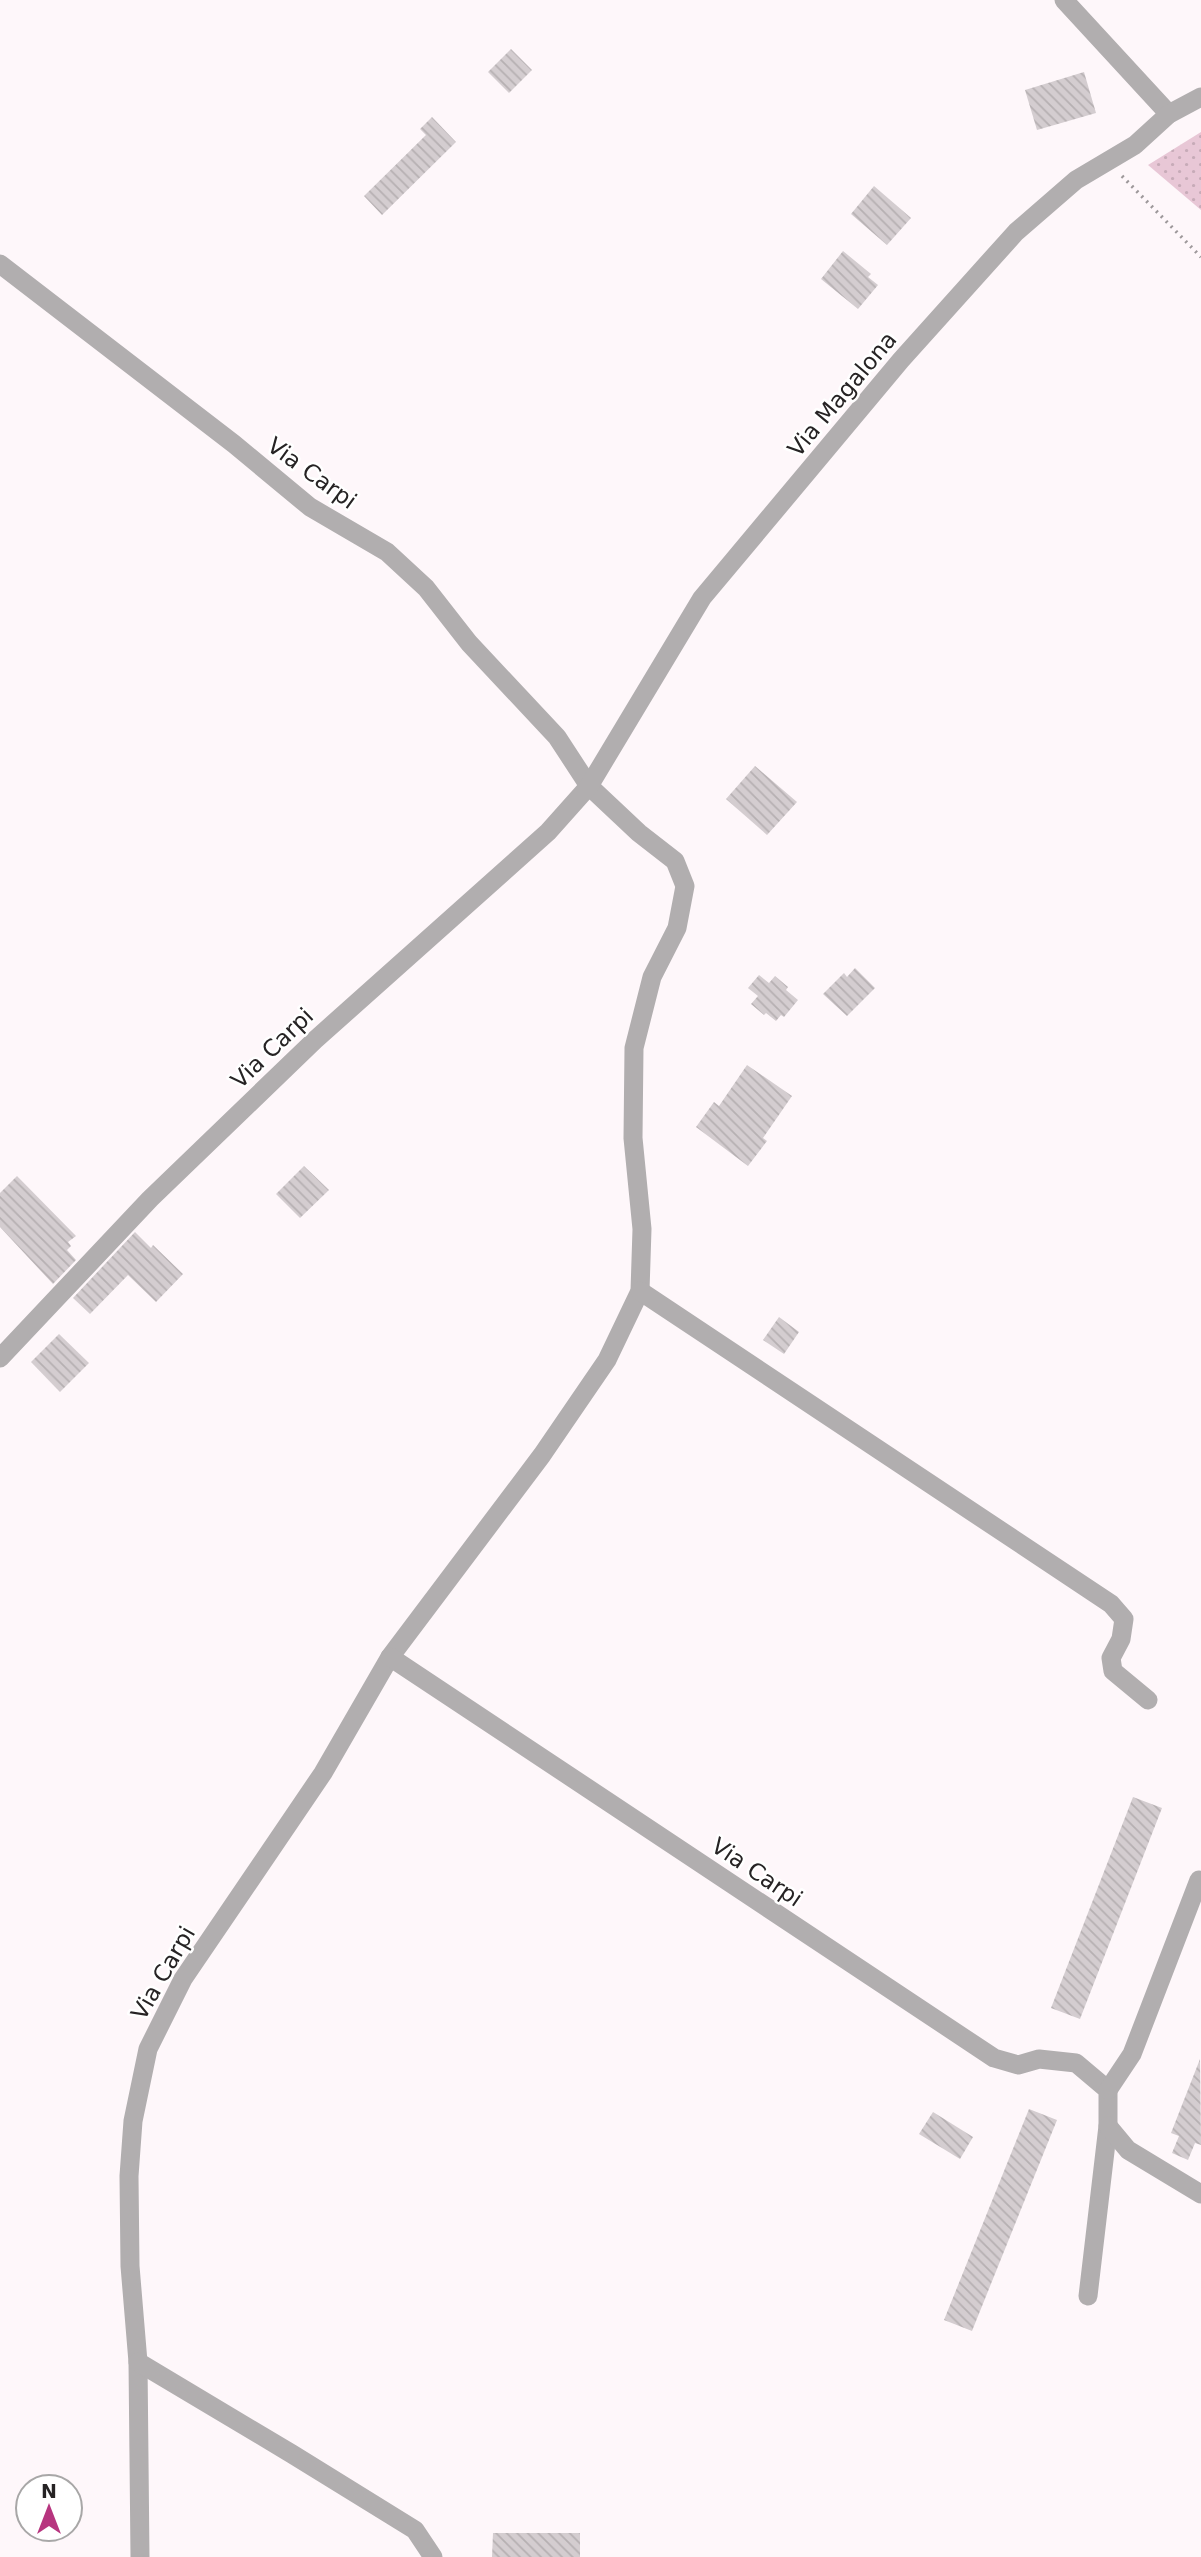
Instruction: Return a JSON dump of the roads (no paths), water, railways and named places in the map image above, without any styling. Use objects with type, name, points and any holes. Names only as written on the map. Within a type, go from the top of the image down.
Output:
[{"type":"street","points":[[1064,0],[1169,114]]},
{"type":"street","name":"Via Magalona","points":[[589,786],[702,598],[901,360],[1016,232],[1076,180],[1135,145],[1169,114],[1201,97]]},
{"type":"street","name":"Via Carpi","points":[[0,264],[234,444],[310,507],[387,552],[426,589],[469,643],[557,737],[589,786],[639,833],[675,861],[685,886],[677,928],[652,977],[634,1048],[633,1138],[642,1229],[640,1291],[607,1360],[542,1455],[390,1657],[323,1773],[183,1979],[148,2049],[133,2121],[129,2176],[130,2266],[138,2362],[140,2557]]},
{"type":"street","name":"Via Carpi","points":[[0,1358],[160,1190],[315,1040],[548,832],[589,786]]},
{"type":"street","points":[[640,1291],[1111,1604],[1124,1619],[1121,1639],[1111,1658],[1113,1671],[1148,1700]]},
{"type":"street","name":"Via Carpi","points":[[390,1657],[994,2058],[1018,2065],[1039,2059],[1076,2063],[1108,2090]]},
{"type":"street","points":[[1088,2297],[1108,2126],[1108,2090],[1132,2053],[1199,1881]]},
{"type":"street","points":[[1108,2126],[1128,2150],[1201,2194]]},
{"type":"street","points":[[138,2362],[415,2530],[433,2557]]}]
